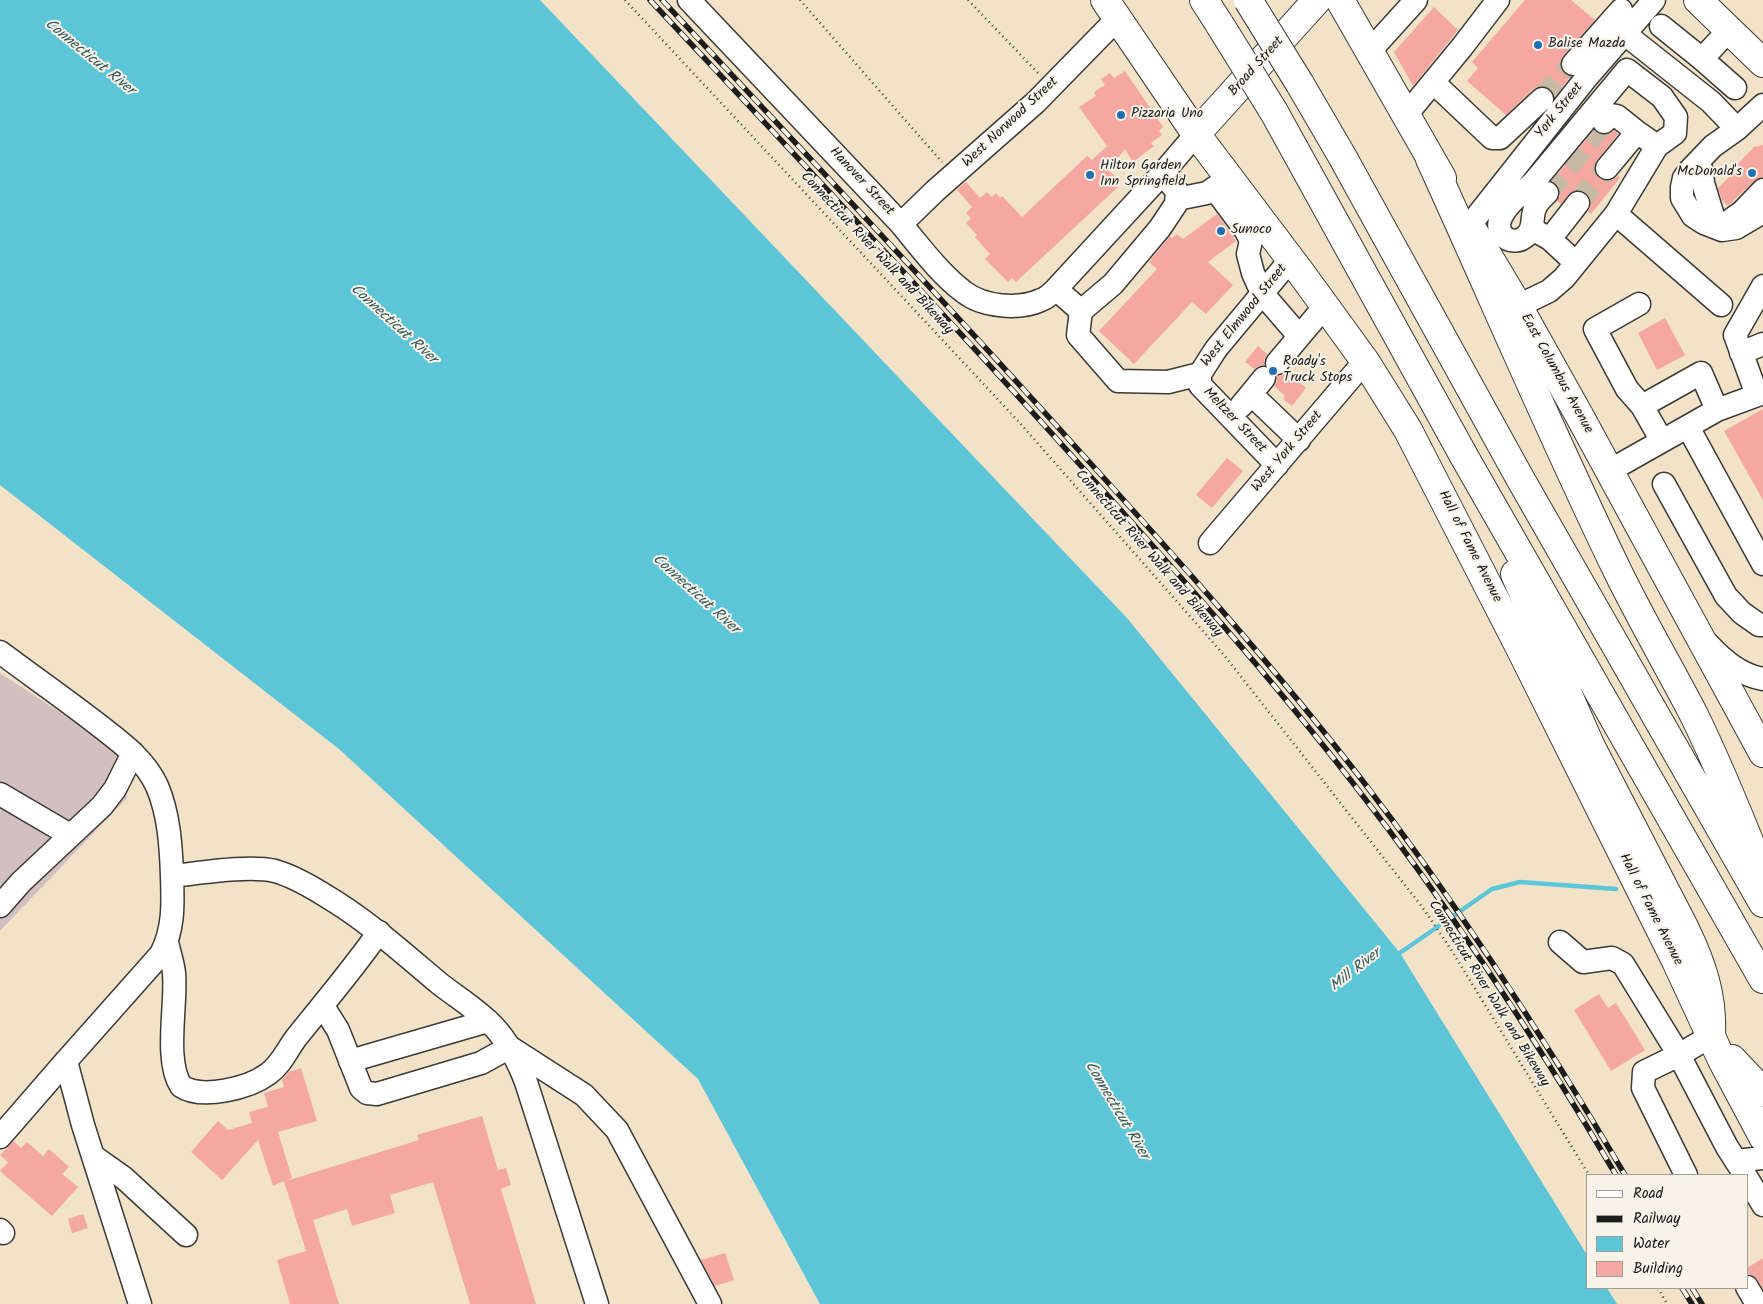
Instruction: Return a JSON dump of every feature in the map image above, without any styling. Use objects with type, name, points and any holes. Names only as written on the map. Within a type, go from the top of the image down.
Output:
[{"type":"main road","points":[[1204,0],[1274,112],[1466,458],[1763,979]]},
{"type":"main road","points":[[1248,0],[1347,164],[1516,471],[1763,904]]},
{"type":"main road","name":"Broad Street","points":[[1196,134],[1317,0]]},
{"type":"main road","name":"East Columbus Avenue","points":[[1340,0],[1430,159],[1518,306],[1763,754]]},
{"type":"main road","points":[[1698,0],[1763,63]]},
{"type":"main road","name":"Hall of Fame Avenue","points":[[1111,9],[1196,134],[1221,183],[1253,226],[1291,260],[1395,406],[1430,470],[1684,978],[1722,1060],[1763,1137]]},
{"type":"main road","points":[[1430,159],[1511,342],[1618,572],[1710,751],[1735,806],[1763,877]]},
{"type":"main road","points":[[1466,458],[1577,719],[1699,958],[1708,986],[1711,1036],[1763,1092]]},
{"type":"street","name":"Hanover Street","points":[[689,0],[902,224],[928,256],[965,294],[986,303],[1002,306],[1022,306],[1042,300],[1056,289],[1162,174],[1196,134]]},
{"type":"street","points":[[1370,52],[1416,0]]},
{"type":"street","points":[[1406,115],[1498,0]]},
{"type":"street","name":"York Street","points":[[1470,225],[1608,53],[1622,16],[1654,0]]},
{"type":"street","name":"West Norwood Street","points":[[902,224],[1004,129],[1036,102],[1051,86],[1111,9]]},
{"type":"street","points":[[1573,64],[1622,16],[1711,102],[1734,131]]},
{"type":"street","points":[[1661,26],[1735,88]]},
{"type":"street","points":[[1702,59],[1729,30]]},
{"type":"street","points":[[1518,306],[1549,291],[1564,278],[1616,214],[1657,146],[1675,133],[1676,117],[1662,97],[1608,53]]},
{"type":"street","points":[[1578,203],[1541,234],[1527,236],[1517,241],[1503,237],[1500,231],[1499,222],[1502,215],[1519,195],[1533,183],[1627,70]]},
{"type":"street","points":[[1433,82],[1492,138],[1500,138],[1542,99]]},
{"type":"street","points":[[1762,108],[1713,146],[1690,170],[1684,178],[1682,198],[1693,216],[1704,223],[1722,230],[1736,228],[1763,212]]},
{"type":"street","points":[[1604,122],[1611,115],[1617,116],[1657,146]]},
{"type":"street","points":[[1734,131],[1691,184],[1693,199],[1701,211],[1723,220],[1733,218],[1742,212],[1763,190]]},
{"type":"street","points":[[1607,168],[1636,132]]},
{"type":"street","points":[[1162,174],[1177,191],[1176,204],[1160,228],[1113,284],[1081,311],[1078,334],[1118,381],[1168,382],[1200,374]]},
{"type":"street","points":[[1177,199],[1207,193],[1221,183]]},
{"type":"street","points":[[1547,192],[1535,207],[1541,234],[1576,263]]},
{"type":"street","points":[[1616,214],[1721,306]]},
{"type":"street","points":[[1253,226],[1248,254],[1253,273],[1262,293],[1299,336]]},
{"type":"street","name":"West Elmwood Street","points":[[1200,374],[1216,348],[1291,260]]},
{"type":"street","points":[[1609,471],[1717,410],[1760,394],[1735,334],[1763,286]]},
{"type":"street","points":[[1056,289],[1081,311]]},
{"type":"street","points":[[1639,304],[1595,329],[1627,389],[1642,406],[1662,441]]},
{"type":"street","points":[[1231,417],[1325,306]]},
{"type":"street","points":[[1742,353],[1763,344]]},
{"type":"street","name":"West York Street","points":[[1210,543],[1365,362]]},
{"type":"street","points":[[1642,406],[1701,373],[1717,410]]},
{"type":"street","name":"Meltzer Street","points":[[1200,374],[1200,385],[1277,465]]},
{"type":"street","points":[[1264,378],[1299,440]]},
{"type":"street","points":[[1688,427],[1763,564]]},
{"type":"street","points":[[1664,484],[1726,596],[1742,613],[1759,625],[1763,625]]},
{"type":"street","points":[[1697,632],[1719,656],[1737,669],[1756,678],[1763,679]]},
{"type":"street","points":[[0,652],[74,706],[133,753],[149,772],[162,799],[168,826],[172,876],[172,913],[167,942],[155,962],[0,1136]]},
{"type":"street","points":[[0,906],[21,882],[102,806],[115,789],[133,753]]},
{"type":"street","points":[[0,794],[70,835]]},
{"type":"street","points":[[172,876],[222,871],[273,871],[315,888],[379,932],[488,1021],[510,1047],[518,1061],[597,1304]]},
{"type":"street","points":[[167,942],[174,973],[173,1062],[178,1082],[186,1090],[199,1093],[246,1085],[265,1076],[279,1063],[294,1040],[348,974],[379,932]]},
{"type":"street","points":[[1560,942],[1583,962],[1612,958],[1623,964],[1679,1055],[1727,1148],[1742,1171],[1763,1158]]},
{"type":"street","points":[[322,1006],[338,1030],[361,1088],[367,1094],[377,1094],[481,1063],[510,1047]]},
{"type":"street","points":[[350,1061],[488,1021]]},
{"type":"street","points":[[1686,1174],[1644,1088],[1644,1072],[1679,1055],[1711,1036]]},
{"type":"street","points":[[510,1047],[584,1095],[617,1130],[710,1304]]},
{"type":"street","points":[[66,1061],[93,1156],[140,1304]]},
{"type":"street","points":[[93,1156],[124,1178],[186,1235]]},
{"type":"street","points":[[1748,1181],[1763,1205]]},
{"type":"street","points":[[1748,1289],[1757,1304]]},
{"type":"path","name":"Connecticut River Walk and Bikeway","points":[[625,0],[1019,422],[1224,655],[1423,908],[1452,951],[1588,1174]]},
{"type":"path","points":[[800,0],[954,176]]},
{"type":"path","points":[[968,0],[1051,86]]},
{"type":"path","points":[[1659,1289],[1667,1304]]},
{"type":"shaded area","points":[[0,673],[116,749],[127,798],[0,931]]},
{"type":"water","name":"Connecticut River","points":[[0,0],[540,0],[1127,618],[1400,953],[1586,1253],[1586,1289],[1608,1289],[1617,1304],[820,1304],[698,1079],[339,749],[0,485]]},
{"type":"building","name":"Balise Mazda","points":[[1525,0],[1571,0],[1595,20],[1563,56],[1560,62],[1561,69],[1570,77],[1555,97],[1552,90],[1539,86],[1533,89],[1506,115],[1467,81],[1478,68],[1472,62]]},
{"type":"building","points":[[1434,7],[1458,30],[1413,86],[1394,52]]},
{"type":"building","name":"Hilton Garden Inn Springfield","points":[[1125,71],[1163,127],[1159,131],[1162,135],[1151,143],[1154,146],[1133,162],[1125,149],[1108,170],[1118,179],[1114,183],[1118,187],[1016,282],[1012,278],[1008,282],[985,259],[990,254],[966,223],[971,218],[966,213],[972,207],[957,190],[966,182],[980,198],[987,192],[992,197],[996,193],[1000,198],[1002,196],[1022,217],[1087,156],[1092,160],[1107,146],[1079,107],[1096,96],[1094,92],[1105,85],[1101,79],[1110,73],[1114,78]]},
{"type":"building","points":[[1594,130],[1601,135],[1608,134],[1614,130],[1618,134],[1597,160],[1594,166],[1595,173],[1598,178],[1604,181],[1612,180],[1618,176],[1620,178],[1591,214],[1588,212],[1591,205],[1590,199],[1586,193],[1580,190],[1574,191],[1561,204],[1557,201],[1560,196],[1560,189],[1552,181]]},
{"type":"building","points":[[1763,145],[1763,177],[1754,181],[1728,206],[1722,200],[1718,188],[1731,175],[1730,172],[1754,147]]},
{"type":"building","points":[[1217,214],[1236,241],[1208,262],[1233,285],[1206,314],[1192,302],[1134,364],[1099,331],[1157,269],[1149,262],[1170,236],[1172,238],[1177,234],[1183,239]]},
{"type":"building","points":[[1665,318],[1685,355],[1657,370],[1638,333]]},
{"type":"building","points":[[1258,346],[1267,354],[1264,365],[1254,369],[1245,362]]},
{"type":"building","points":[[1287,372],[1306,388],[1292,406],[1283,399],[1285,396],[1274,386],[1277,376]]},
{"type":"building","points":[[1763,409],[1763,500],[1724,431]]},
{"type":"building","points":[[1227,458],[1243,471],[1212,508],[1196,495]]},
{"type":"building","points":[[1599,994],[1608,1008],[1616,1003],[1645,1050],[1611,1071],[1574,1010]]},
{"type":"building","points":[[301,1068],[317,1121],[278,1132],[292,1178],[286,1181],[419,1140],[417,1135],[482,1116],[498,1170],[506,1168],[511,1185],[501,1189],[536,1304],[470,1304],[433,1182],[390,1195],[395,1213],[352,1226],[347,1209],[313,1220],[339,1304],[290,1304],[277,1260],[306,1251],[284,1181],[273,1186],[258,1140],[222,1180],[191,1152],[218,1121],[228,1130],[252,1123],[249,1112],[268,1107],[264,1093],[284,1087],[282,1080],[289,1072]]},
{"type":"building","points":[[14,1141],[21,1148],[27,1142],[43,1156],[49,1149],[69,1167],[62,1174],[78,1187],[52,1216],[0,1171],[8,1162],[0,1155]]},
{"type":"building","points":[[83,1214],[88,1228],[72,1233],[68,1219]]},
{"type":"building","points":[[725,1253],[734,1280],[715,1286],[701,1260]]},
{"type":"building","points":[[1763,1258],[1763,1288],[1758,1280],[1749,1274],[1748,1267]]},
{"type":"waterway","name":"Mill River","points":[[1397,955],[1492,889],[1520,882],[1616,889]]},
{"type":"tunnel","points":[[1542,99],[1573,64]]},
{"type":"tunnel","points":[[1547,193],[1604,122]]},
{"type":"tunnel","points":[[1578,203],[1607,168]]},
{"type":"railway","points":[[650,0],[1029,408],[1187,585],[1290,705],[1356,787],[1460,928],[1556,1075],[1615,1174]]},
{"type":"railway","points":[[662,0],[1022,388],[1184,568],[1293,694],[1362,780],[1467,924],[1532,1023],[1624,1174]]},
{"type":"railway","points":[[1683,1289],[1692,1304]]},
{"type":"railway","points":[[1693,1289],[1702,1304]]},
{"type":"place","name":"Balise Mazda","points":[[1538,45]]},
{"type":"place","name":"Pizzaria Uno","points":[[1121,115]]},
{"type":"place","name":"McDonald's","points":[[1752,173]]},
{"type":"place","name":"Hilton Garden Inn Springfield","points":[[1090,175]]},
{"type":"place","name":"Sunoco","points":[[1221,231]]},
{"type":"place","name":"Roady's Truck Stops","points":[[1273,371]]}]
